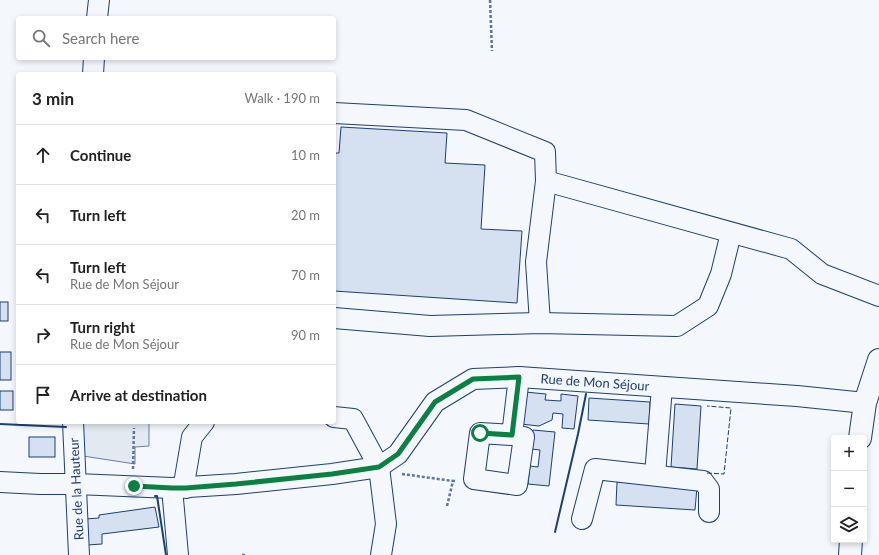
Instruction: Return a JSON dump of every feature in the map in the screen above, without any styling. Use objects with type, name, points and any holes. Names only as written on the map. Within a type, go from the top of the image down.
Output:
[{"type":"main road","points":[[860,435],[865,403],[879,360]]},
{"type":"main road","points":[[850,555],[851,543]]},
{"type":"street","points":[[97,16],[99,0]]},
{"type":"street","points":[[93,72],[94,60]]},
{"type":"street","points":[[336,113],[466,120],[545,152],[546,181],[536,262],[540,323]]},
{"type":"street","points":[[546,181],[791,249],[822,274],[879,296]]},
{"type":"street","points":[[336,318],[430,326],[540,323],[676,326],[708,306],[721,274],[731,233]]},
{"type":"street","points":[[512,435],[519,377]]},
{"type":"street","name":"Rue de Mon Séjour","points":[[0,482],[179,488],[236,484],[332,474],[379,467],[398,454],[435,402],[473,379],[519,377],[797,396],[865,403]]},
{"type":"street","points":[[655,475],[662,387]]},
{"type":"street","points":[[336,417],[353,419],[379,467],[386,524],[381,555]]},
{"type":"street","name":"Rue de la Hauteur","points":[[73,424],[79,555]]},
{"type":"street","points":[[178,555],[179,488],[185,478],[192,437],[202,424]]},
{"type":"street","points":[[582,519],[595,469],[703,480],[709,489],[709,512]]},
{"type":"path","points":[[490,0],[492,51]]},
{"type":"path","points":[[134,428],[134,486]]},
{"type":"path","points":[[379,467],[391,472],[453,481]]},
{"type":"shaded area","points":[[79,424],[149,424],[149,446],[135,447],[135,464],[83,456]]},
{"type":"building","points":[[341,127],[447,133],[445,163],[485,165],[481,229],[522,231],[517,303],[336,291],[336,153],[339,153]]},
{"type":"building","points":[[0,302],[8,302],[8,321],[0,321]]},
{"type":"building","points":[[0,352],[11,352],[11,380],[0,380]]},
{"type":"building","points":[[0,391],[13,391],[13,410],[0,410]]},
{"type":"building","points":[[525,392],[546,394],[545,400],[561,401],[561,394],[578,396],[574,429],[562,428],[563,414],[553,413],[552,420],[539,426],[521,424]]},
{"type":"building","points":[[589,398],[650,402],[649,424],[588,420]]},
{"type":"building","points":[[675,404],[701,406],[697,469],[671,467]]},
{"type":"building","points":[[533,430],[555,432],[549,486],[528,484],[530,466],[538,467],[540,450],[531,449]]},
{"type":"building","points":[[29,437],[55,437],[55,457],[29,457]]},
{"type":"building","points":[[617,482],[697,487],[695,510],[616,505]]},
{"type":"building","points":[[155,507],[159,527],[102,534],[102,544],[87,545],[85,519],[99,518],[99,515]]},
{"type":"fence","points":[[707,406],[731,408],[724,474],[707,473]]},
{"type":"wall","points":[[555,532],[586,394]]},
{"type":"wall","points":[[0,424],[66,427]]},
{"type":"wall","points":[[155,496],[157,496],[166,555]]},
{"type":"route","points":[[134,486],[186,488],[332,474],[379,467],[398,454],[435,402],[473,379],[519,377],[512,435],[480,433]]}]
